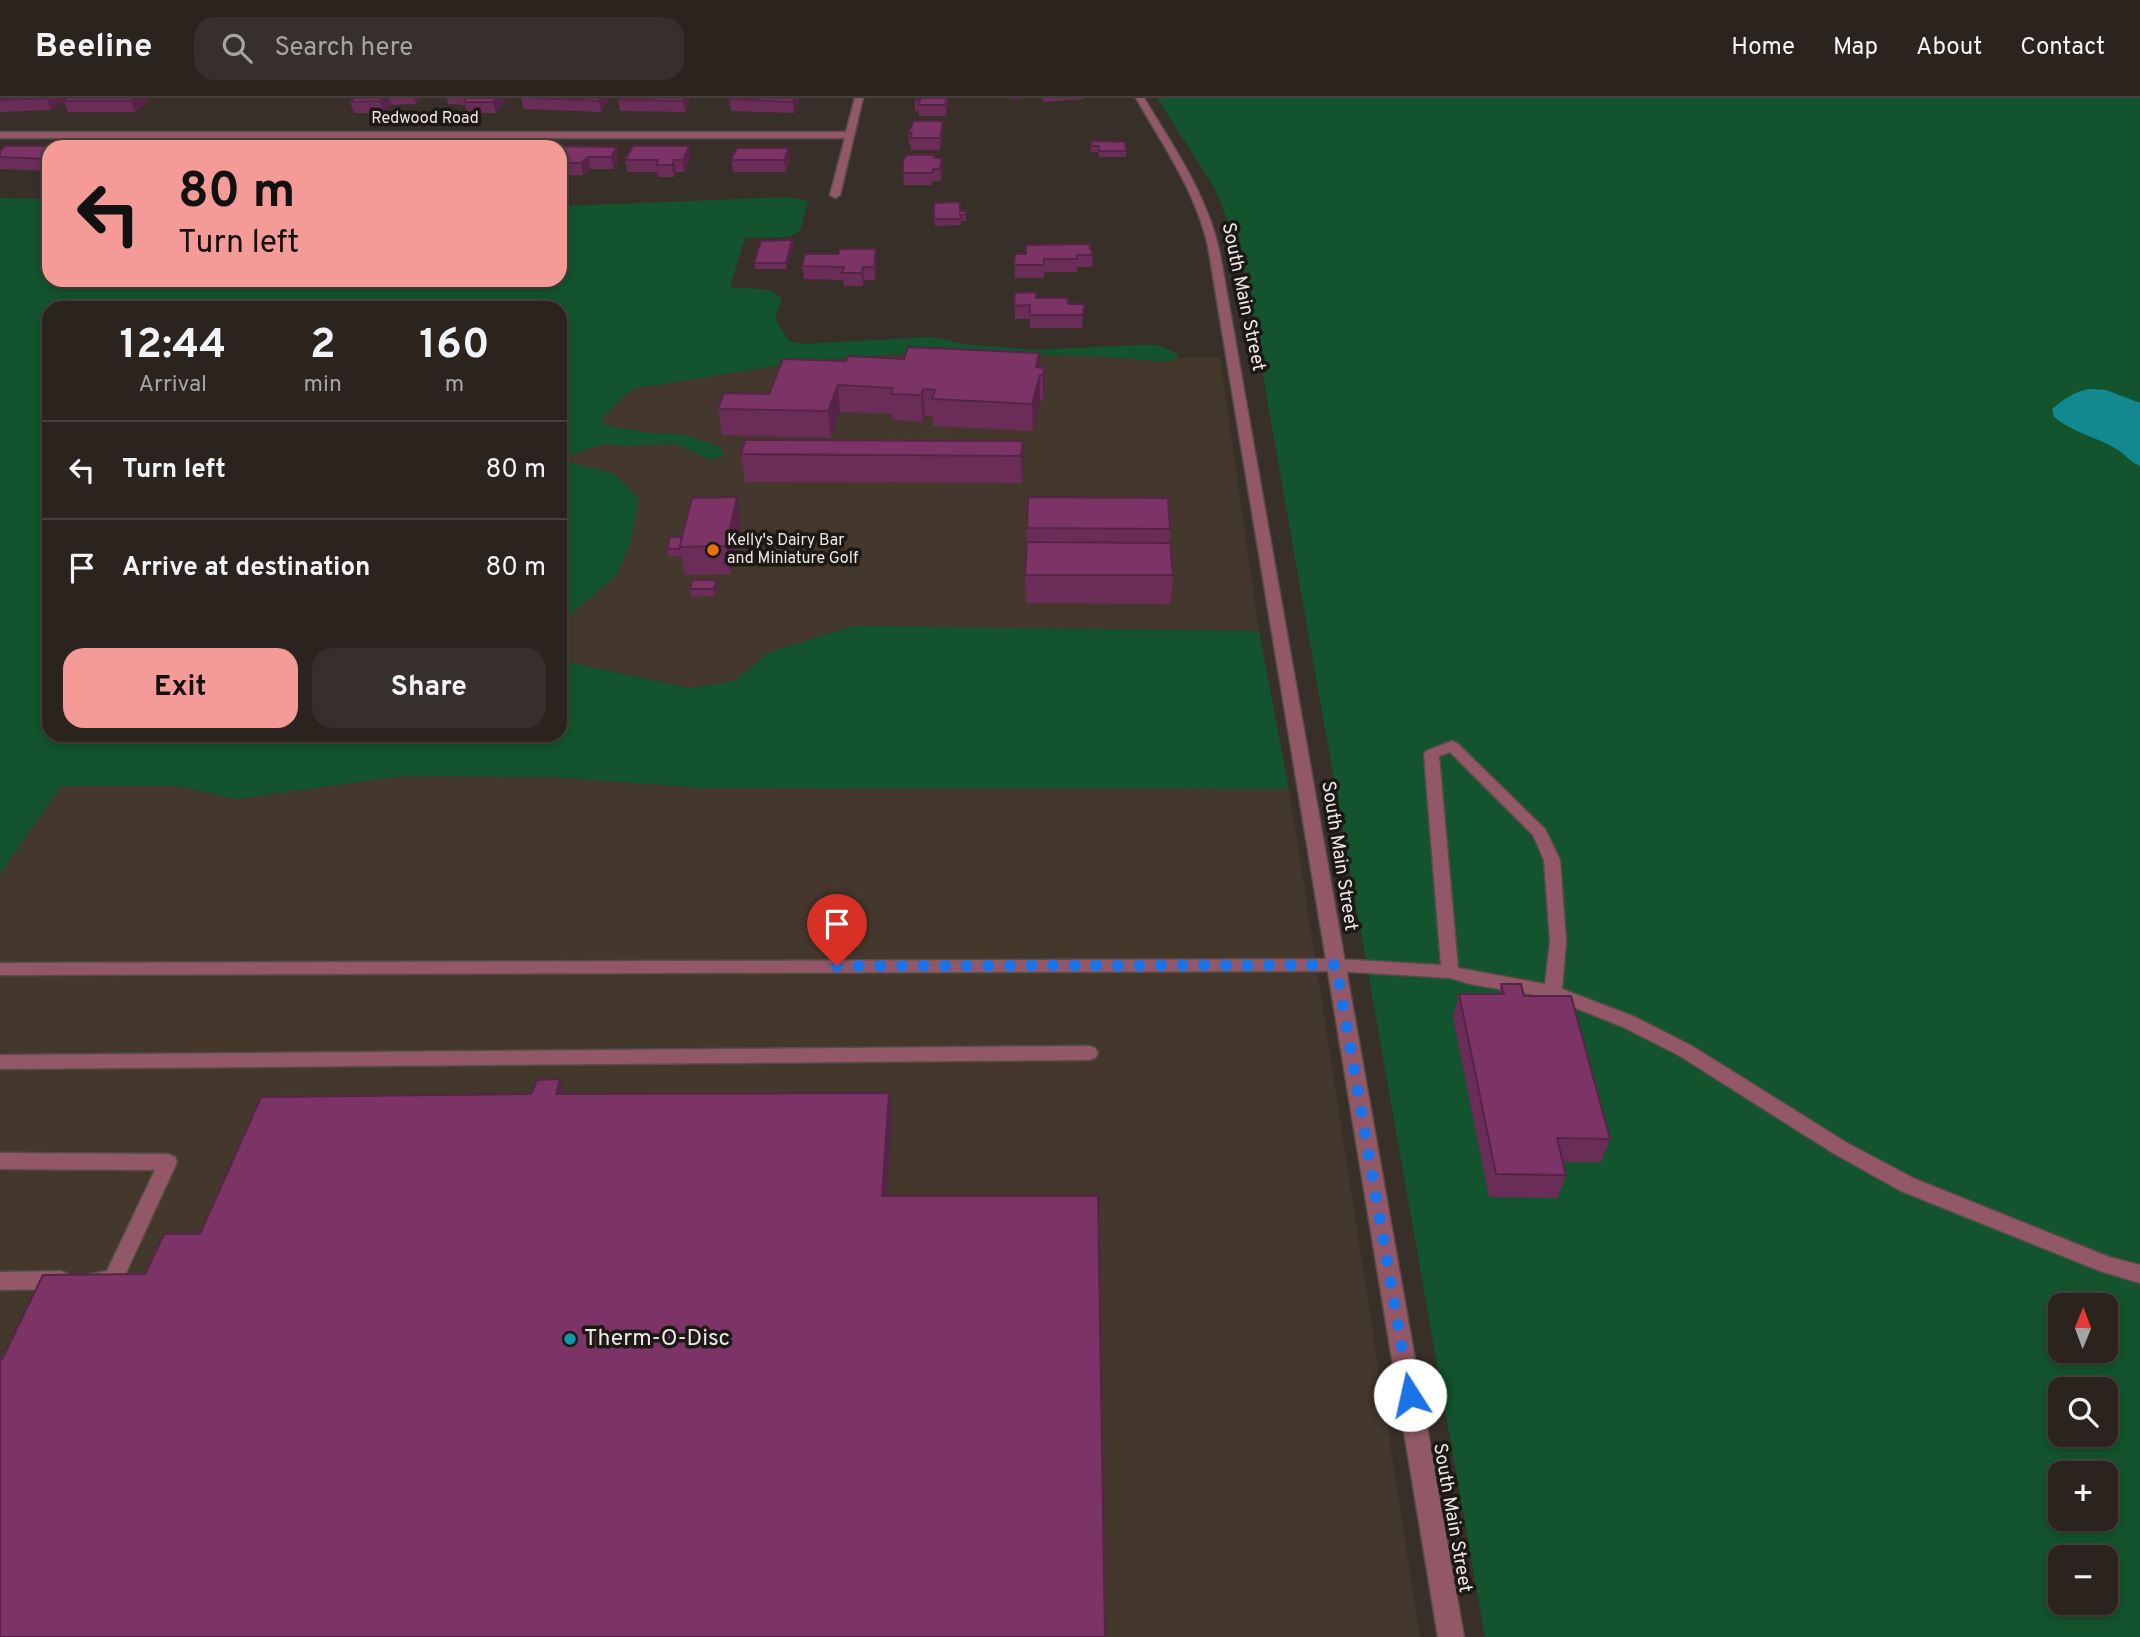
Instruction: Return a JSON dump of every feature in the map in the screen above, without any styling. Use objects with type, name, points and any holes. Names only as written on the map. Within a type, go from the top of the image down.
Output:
[{"type":"street","points":[[835,195],[859,98]]},
{"type":"street","name":"South Main Street","points":[[1140,98],[1190,184],[1210,232],[1214,251],[1248,426],[1336,965],[1451,1637]]},
{"type":"street","name":"Redwood Road","points":[[0,135],[849,135]]},
{"type":"lane","points":[[1450,972],[1431,754],[1452,746],[1540,833],[1552,860],[1558,942],[1553,992]]},
{"type":"lane","points":[[0,969],[1336,965],[1450,972],[1553,992],[1629,1022],[1686,1051],[1840,1149],[1908,1185],[2107,1265],[2140,1275]]},
{"type":"lane","points":[[0,1062],[1089,1053]]},
{"type":"lane","points":[[0,1161],[168,1162],[113,1280],[0,1280]]},
{"type":"shaded area","points":[[910,353],[1096,356],[1167,362],[1178,358],[1220,358],[1259,631],[853,626],[770,652],[734,681],[689,688],[567,661],[567,456],[607,444],[629,446],[674,443],[714,460],[724,455],[686,435],[651,433],[603,425],[603,418],[632,389],[800,362]]},
{"type":"shaded area","points":[[404,776],[555,777],[701,788],[1289,789],[1420,1637],[0,1637],[0,874],[61,786],[178,786],[236,799]]},
{"type":"green space","points":[[1157,98],[2140,98],[2140,1637],[1485,1637],[1245,274],[1215,189]]},
{"type":"green space","points":[[788,197],[808,201],[800,231],[789,237],[745,238],[730,287],[771,290],[782,299],[775,318],[789,341],[803,344],[933,337],[963,344],[1037,350],[1156,345],[1177,353],[1178,358],[1167,362],[1096,356],[910,353],[800,362],[632,389],[603,417],[603,425],[651,433],[686,435],[720,447],[724,455],[714,460],[674,443],[629,446],[607,444],[567,456],[567,301],[42,301],[42,742],[567,742],[567,661],[689,688],[734,681],[770,652],[853,626],[1259,631],[1289,789],[701,788],[555,777],[404,776],[236,799],[178,786],[61,786],[0,874],[0,198],[42,199],[42,287],[567,287],[567,206]]},
{"type":"green space","points":[[567,462],[613,473],[639,498],[631,542],[616,576],[567,617]]},
{"type":"water","points":[[2091,389],[2106,390],[2140,403],[2140,466],[2118,450],[2054,417],[2052,409],[2061,402],[2075,393]]},
{"type":"building","points":[[0,98],[48,98],[0,100]]},
{"type":"building","points":[[67,98],[135,98],[131,101],[64,101]]},
{"type":"building","points":[[354,98],[384,98],[380,101],[350,102]]},
{"type":"building","points":[[466,98],[496,98],[493,102],[464,102]]},
{"type":"building","points":[[534,98],[600,98],[599,101]]},
{"type":"building","points":[[684,98],[683,101],[618,100]]},
{"type":"building","points":[[730,98],[795,98],[793,102]]},
{"type":"building","points":[[947,98],[945,105],[919,105],[920,100],[915,100]]},
{"type":"building","points":[[914,121],[943,121],[940,138],[910,138],[912,133],[908,133]]},
{"type":"building","points":[[1091,141],[1125,142],[1126,151],[1099,151],[1099,146],[1091,146]]},
{"type":"building","points":[[5,146],[42,146],[42,159],[0,157],[0,151]]},
{"type":"building","points":[[567,146],[617,147],[611,157],[588,157],[581,163],[567,163]]},
{"type":"building","points":[[633,146],[689,146],[683,160],[674,160],[672,165],[656,165],[658,160],[625,160]]},
{"type":"building","points":[[737,148],[789,148],[784,160],[731,160]]},
{"type":"building","points":[[907,155],[935,155],[934,158],[942,158],[940,169],[933,169],[932,173],[903,173],[903,160]]},
{"type":"building","points":[[960,202],[960,211],[966,211],[966,214],[960,215],[961,219],[934,219],[934,203]]},
{"type":"building","points":[[792,240],[786,263],[754,263],[761,241]]},
{"type":"building","points":[[1089,244],[1093,255],[1077,255],[1077,259],[1044,259],[1044,265],[1014,265],[1015,254],[1026,254],[1026,245]]},
{"type":"building","points":[[840,249],[876,249],[874,267],[863,267],[862,273],[842,273],[844,267],[802,266],[805,254],[838,254]]},
{"type":"building","points":[[1036,292],[1036,298],[1068,298],[1068,304],[1084,304],[1083,315],[1030,315],[1030,305],[1014,306],[1015,293]]},
{"type":"building","points":[[908,347],[1039,353],[1036,367],[1045,368],[1043,375],[1040,375],[1032,404],[932,399],[935,390],[923,389],[921,395],[891,394],[893,388],[838,385],[828,411],[718,409],[724,393],[769,394],[783,359],[846,361],[848,356],[904,359]]},
{"type":"building","points":[[745,440],[1023,441],[1021,456],[741,454]]},
{"type":"building","points":[[737,497],[726,546],[679,547],[692,498]]},
{"type":"building","points":[[1028,497],[1168,498],[1170,529],[1027,528]]},
{"type":"building","points":[[670,537],[682,537],[679,549],[667,549]]},
{"type":"building","points":[[1027,542],[1170,543],[1173,575],[1025,575]]},
{"type":"building","points":[[692,580],[716,580],[714,589],[690,589]]},
{"type":"building","points":[[1501,984],[1521,984],[1524,996],[1571,996],[1610,1139],[1557,1138],[1566,1175],[1496,1174],[1459,994],[1504,994]]},
{"type":"building","name":"Therm-O-Disc","points":[[560,1079],[556,1094],[889,1093],[882,1196],[1098,1196],[1105,1637],[0,1637],[0,1359],[43,1275],[145,1274],[164,1234],[200,1234],[261,1097],[531,1094],[537,1080]]},
{"type":"place","name":"Kelly's Dairy Bar and Miniature Golf","points":[[713,550]]},
{"type":"place","name":"Therm-O-Disc","points":[[570,1339]]},
{"type":"route","points":[[837,966],[1336,965],[1410,1395]]}]
